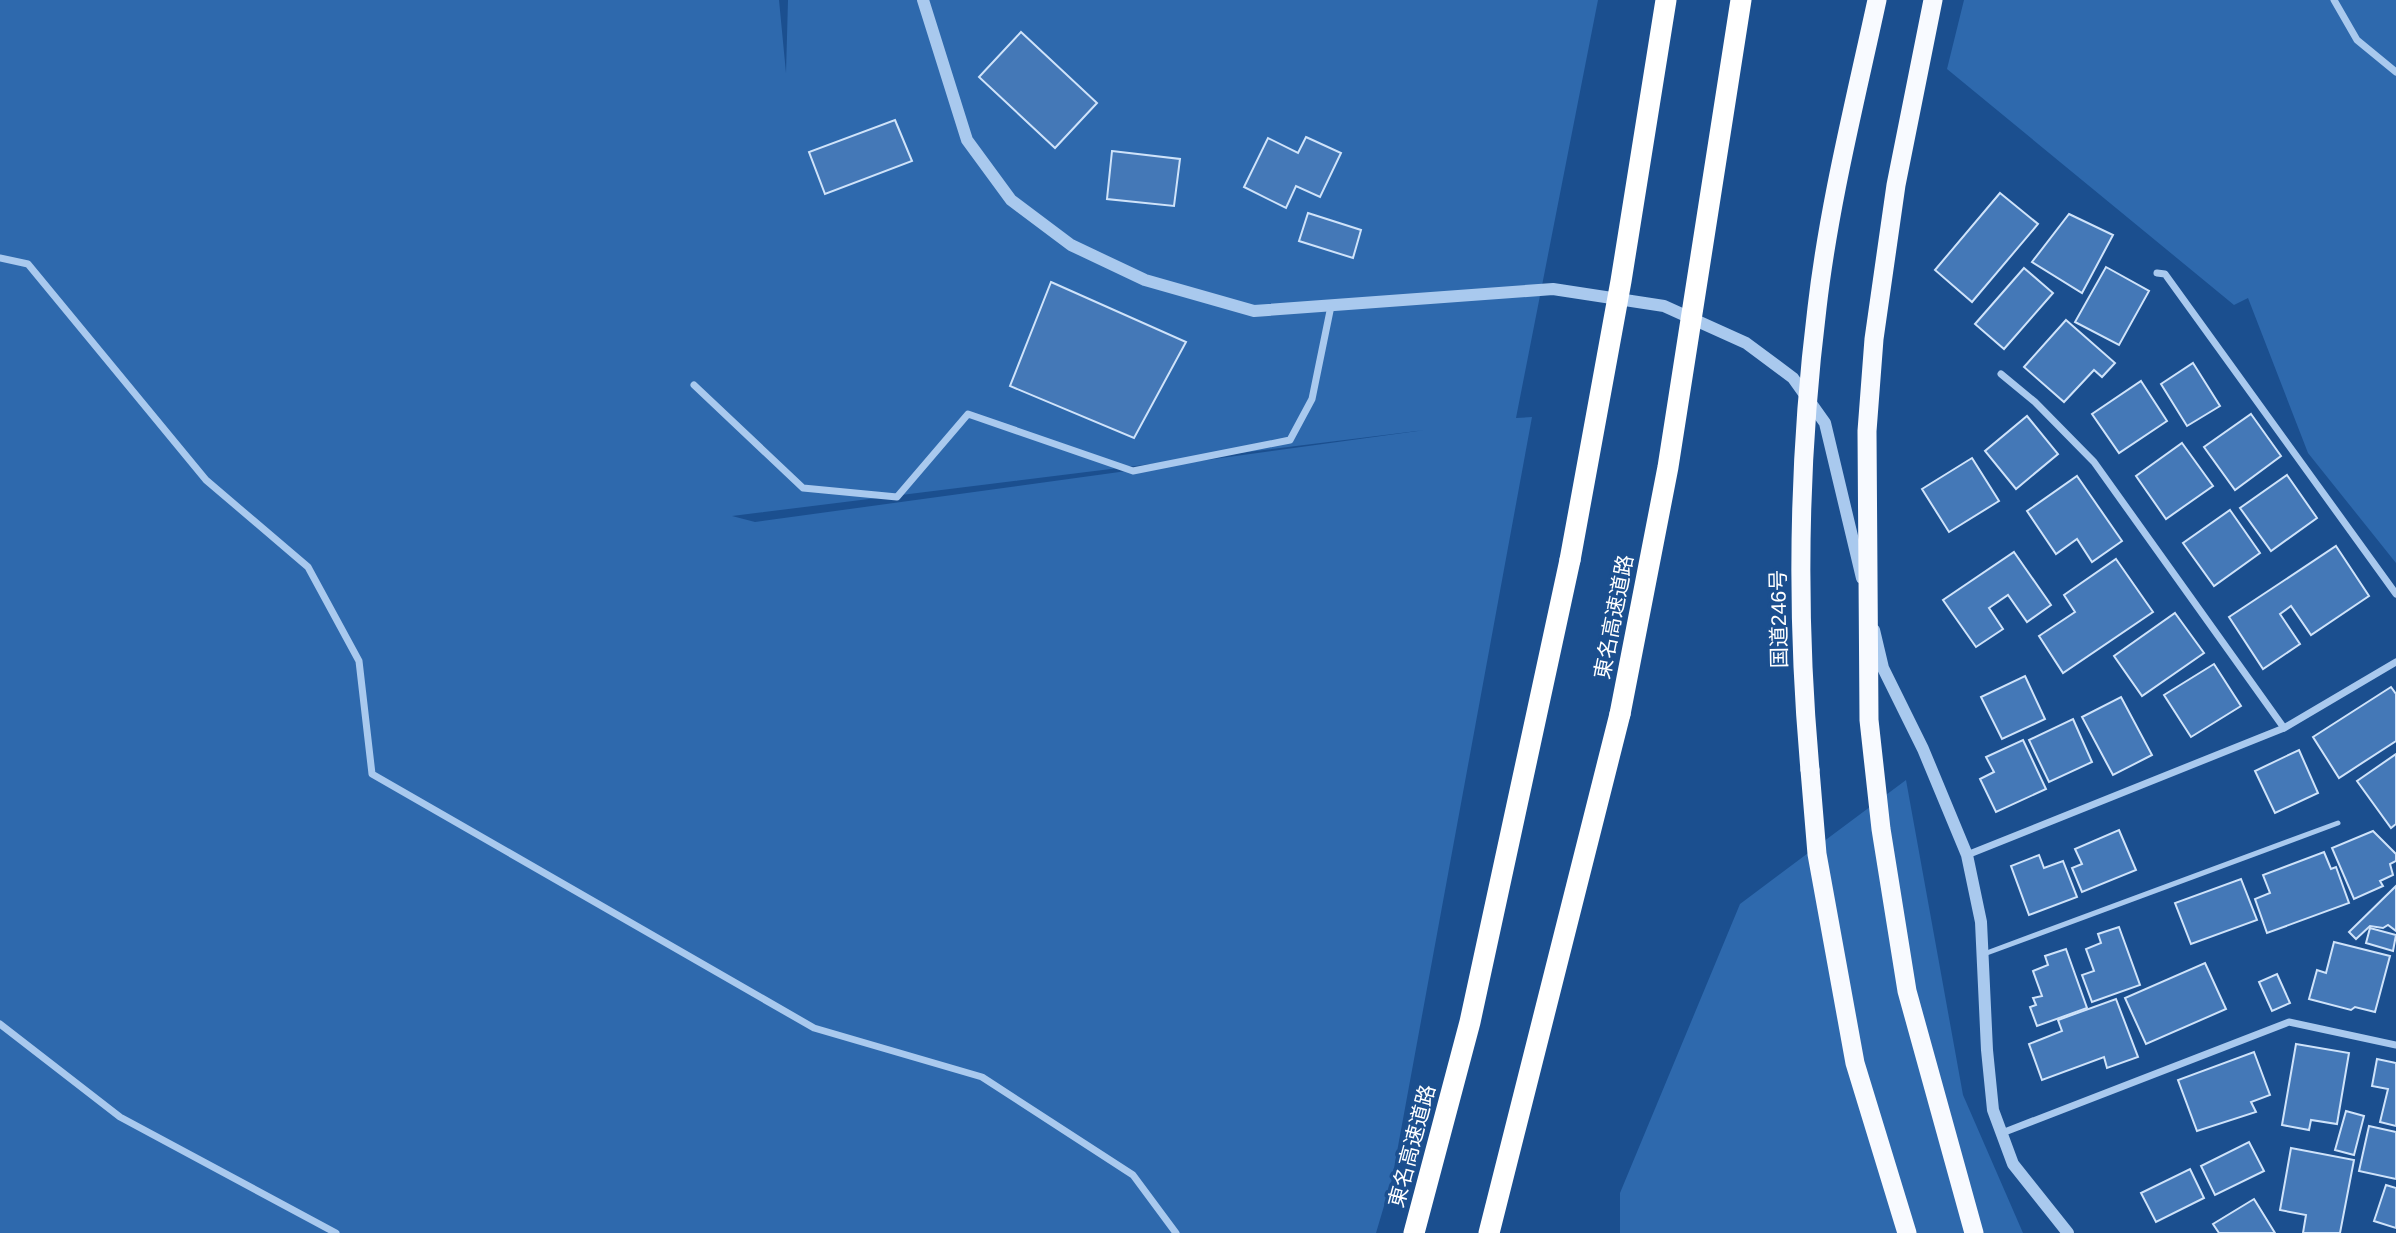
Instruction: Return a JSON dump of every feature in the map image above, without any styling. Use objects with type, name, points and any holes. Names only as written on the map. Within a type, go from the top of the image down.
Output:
[{"type":"highway","name":"東名高速道路","points":[[1414,1233],[1470,1022],[1570,560],[1621,281],[1666,0]]},
{"type":"highway","name":"東名高速道路","points":[[1489,1233],[1620,713],[1668,467],[1741,0]]},
{"type":"highway","name":"国道246号","points":[[1877,0],[1837,187],[1817,306],[1805,420],[1801,526],[1802,686],[1817,854],[1855,1063],[1907,1233]]},
{"type":"highway","points":[[1933,0],[1896,185],[1874,339],[1867,431],[1869,720],[1881,829],[1907,991],[1975,1233]]},
{"type":"street","points":[[923,0],[967,140],[1012,200],[1071,245],[1146,280],[1255,311],[1553,289],[1664,306],[1746,343],[1793,378],[1825,423],[1884,668],[1923,749],[1967,855],[1981,922],[1987,1050],[1993,1110],[2013,1164],[2068,1233]]},
{"type":"street","points":[[2334,0],[2357,40],[2396,72]]},
{"type":"street","points":[[0,258],[28,264],[206,480],[307,567],[359,661],[372,774],[814,1028],[982,1077],[1133,1175],[1176,1233]]},
{"type":"street","points":[[2157,272],[2165,274],[2396,594]]},
{"type":"street","points":[[694,385],[803,488],[897,497],[968,414],[1133,471],[1290,440],[1312,399],[1331,306]]},
{"type":"street","points":[[2001,373],[2035,402],[2094,462],[2284,728]]},
{"type":"street","points":[[1967,855],[2284,728],[2396,662]]},
{"type":"street","points":[[2001,1133],[2289,1022],[2396,1045]]},
{"type":"street","points":[[0,1024],[120,1117],[336,1233]]},
{"type":"lane","points":[[1984,954],[2338,823]]},
{"type":"shaded area","points":[[0,0],[779,0],[786,73],[788,0],[1598,0],[1516,418],[1532,417],[1392,1179],[1376,1233],[0,1233]],"holes":[[[1425,430],[755,522],[732,516]]]},
{"type":"shaded area","points":[[1964,0],[2396,0],[2396,563],[2308,453],[2248,298],[2234,305],[1947,69]]},
{"type":"shaded area","points":[[1906,780],[1963,1095],[2023,1233],[1620,1233],[1620,1193],[1740,904]]},
{"type":"building","points":[[1021,32],[1097,103],[1055,148],[979,77]]},
{"type":"building","points":[[895,120],[912,161],[825,194],[809,152]]},
{"type":"building","points":[[1306,137],[1341,153],[1320,197],[1296,186],[1286,208],[1244,187],[1268,138],[1298,153]]},
{"type":"building","points":[[1112,151],[1180,159],[1174,206],[1107,199]]},
{"type":"building","points":[[2000,193],[2038,224],[1972,302],[1935,270]]},
{"type":"building","points":[[1308,213],[1361,230],[1353,258],[1299,241]]},
{"type":"building","points":[[2069,214],[2113,235],[2082,293],[2032,262]]},
{"type":"building","points":[[2106,267],[2149,291],[2119,345],[2075,322]]},
{"type":"building","points":[[2024,268],[2053,293],[2004,349],[1975,324]]},
{"type":"building","points":[[1051,282],[1186,342],[1134,438],[1010,386]]},
{"type":"building","points":[[2066,320],[2115,363],[2102,377],[2094,370],[2064,402],[2024,367]]},
{"type":"building","points":[[2193,363],[2220,406],[2187,426],[2161,384]]},
{"type":"building","points":[[2141,381],[2167,421],[2119,453],[2092,414]]},
{"type":"building","points":[[2251,414],[2281,456],[2235,490],[2204,447]]},
{"type":"building","points":[[2027,416],[2058,454],[2016,489],[1985,451]]},
{"type":"building","points":[[2182,443],[2213,486],[2166,519],[2136,476]]},
{"type":"building","points":[[1972,458],[1999,501],[1949,532],[1922,489]]},
{"type":"building","points":[[2287,475],[2317,518],[2271,551],[2240,508]]},
{"type":"building","points":[[2077,476],[2122,541],[2092,562],[2077,539],[2056,554],[2027,511]]},
{"type":"building","points":[[2230,510],[2260,553],[2214,586],[2183,543]]},
{"type":"building","points":[[2336,546],[2369,596],[2311,635],[2291,606],[2280,614],[2300,644],[2263,669],[2229,617]]},
{"type":"building","points":[[2014,552],[2051,605],[2027,622],[2008,595],[1989,608],[2003,629],[1976,647],[1943,600]]},
{"type":"building","points":[[2116,559],[2153,612],[2063,673],[2039,636],[2075,612],[2064,595]]},
{"type":"building","points":[[2175,613],[2204,653],[2142,696],[2114,656]]},
{"type":"building","points":[[2214,664],[2241,706],[2191,737],[2164,695]]},
{"type":"building","points":[[2025,676],[2045,719],[2002,739],[1981,697]]},
{"type":"building","points":[[2391,687],[2396,694],[2396,741],[2339,778],[2313,737]]},
{"type":"building","points":[[2121,697],[2152,755],[2113,775],[2082,717]]},
{"type":"building","points":[[2073,719],[2092,762],[2049,782],[2029,740]]},
{"type":"building","points":[[2023,740],[2046,789],[1996,812],[1980,779],[1994,772],[1986,757]]},
{"type":"building","points":[[2299,750],[2318,793],[2275,813],[2255,771]]},
{"type":"building","points":[[2396,754],[2396,824],[2391,828],[2357,781]]},
{"type":"building","points":[[2119,830],[2136,870],[2082,892],[2072,868],[2082,864],[2075,849]]},
{"type":"building","points":[[2373,831],[2396,854],[2396,861],[2390,864],[2393,875],[2380,881],[2383,886],[2354,899],[2332,848]]},
{"type":"building","points":[[2324,852],[2331,869],[2336,867],[2349,903],[2267,933],[2255,899],[2270,893],[2263,875]]},
{"type":"building","points":[[2039,855],[2044,868],[2063,861],[2077,897],[2029,915],[2011,866]]},
{"type":"building","points":[[2241,879],[2257,920],[2191,944],[2175,903]]},
{"type":"building","points":[[2396,886],[2396,931],[2388,925],[2383,928],[2370,926],[2356,939],[2349,932]]},
{"type":"building","points":[[2119,927],[2140,985],[2092,1002],[2082,975],[2094,971],[2086,949],[2101,943],[2098,934]]},
{"type":"building","points":[[2370,928],[2396,935],[2393,951],[2366,943]]},
{"type":"building","points":[[2334,942],[2390,956],[2375,1012],[2355,1007],[2351,1010],[2309,999],[2317,970],[2326,973]]},
{"type":"building","points":[[2066,949],[2087,1008],[2037,1026],[2030,1007],[2036,1005],[2033,998],[2042,996],[2033,971],[2048,965],[2045,956]]},
{"type":"building","points":[[2205,963],[2226,1009],[2146,1044],[2125,998]]},
{"type":"building","points":[[2277,974],[2290,1003],[2272,1011],[2259,982]]},
{"type":"building","points":[[2116,999],[2138,1057],[2107,1068],[2104,1057],[2042,1080],[2029,1044],[2062,1031],[2058,1020]]},
{"type":"building","points":[[2296,1044],[2349,1053],[2337,1124],[2311,1120],[2309,1130],[2282,1125]]},
{"type":"building","points":[[2254,1052],[2270,1095],[2251,1102],[2256,1112],[2197,1131],[2178,1080]]},
{"type":"building","points":[[2377,1059],[2396,1063],[2396,1126],[2380,1122],[2388,1089],[2372,1086]]},
{"type":"building","points":[[2346,1111],[2364,1116],[2354,1155],[2335,1150]]},
{"type":"building","points":[[2369,1126],[2396,1132],[2396,1179],[2359,1171]]},
{"type":"building","points":[[2249,1142],[2264,1171],[2215,1195],[2201,1166]]},
{"type":"building","points":[[2291,1148],[2354,1160],[2340,1233],[2303,1233],[2306,1215],[2280,1210]]},
{"type":"building","points":[[2190,1169],[2204,1198],[2156,1222],[2141,1193]]},
{"type":"building","points":[[2386,1185],[2396,1188],[2396,1228],[2374,1221]]},
{"type":"building","points":[[2254,1199],[2275,1233],[2219,1233],[2213,1224]]}]
